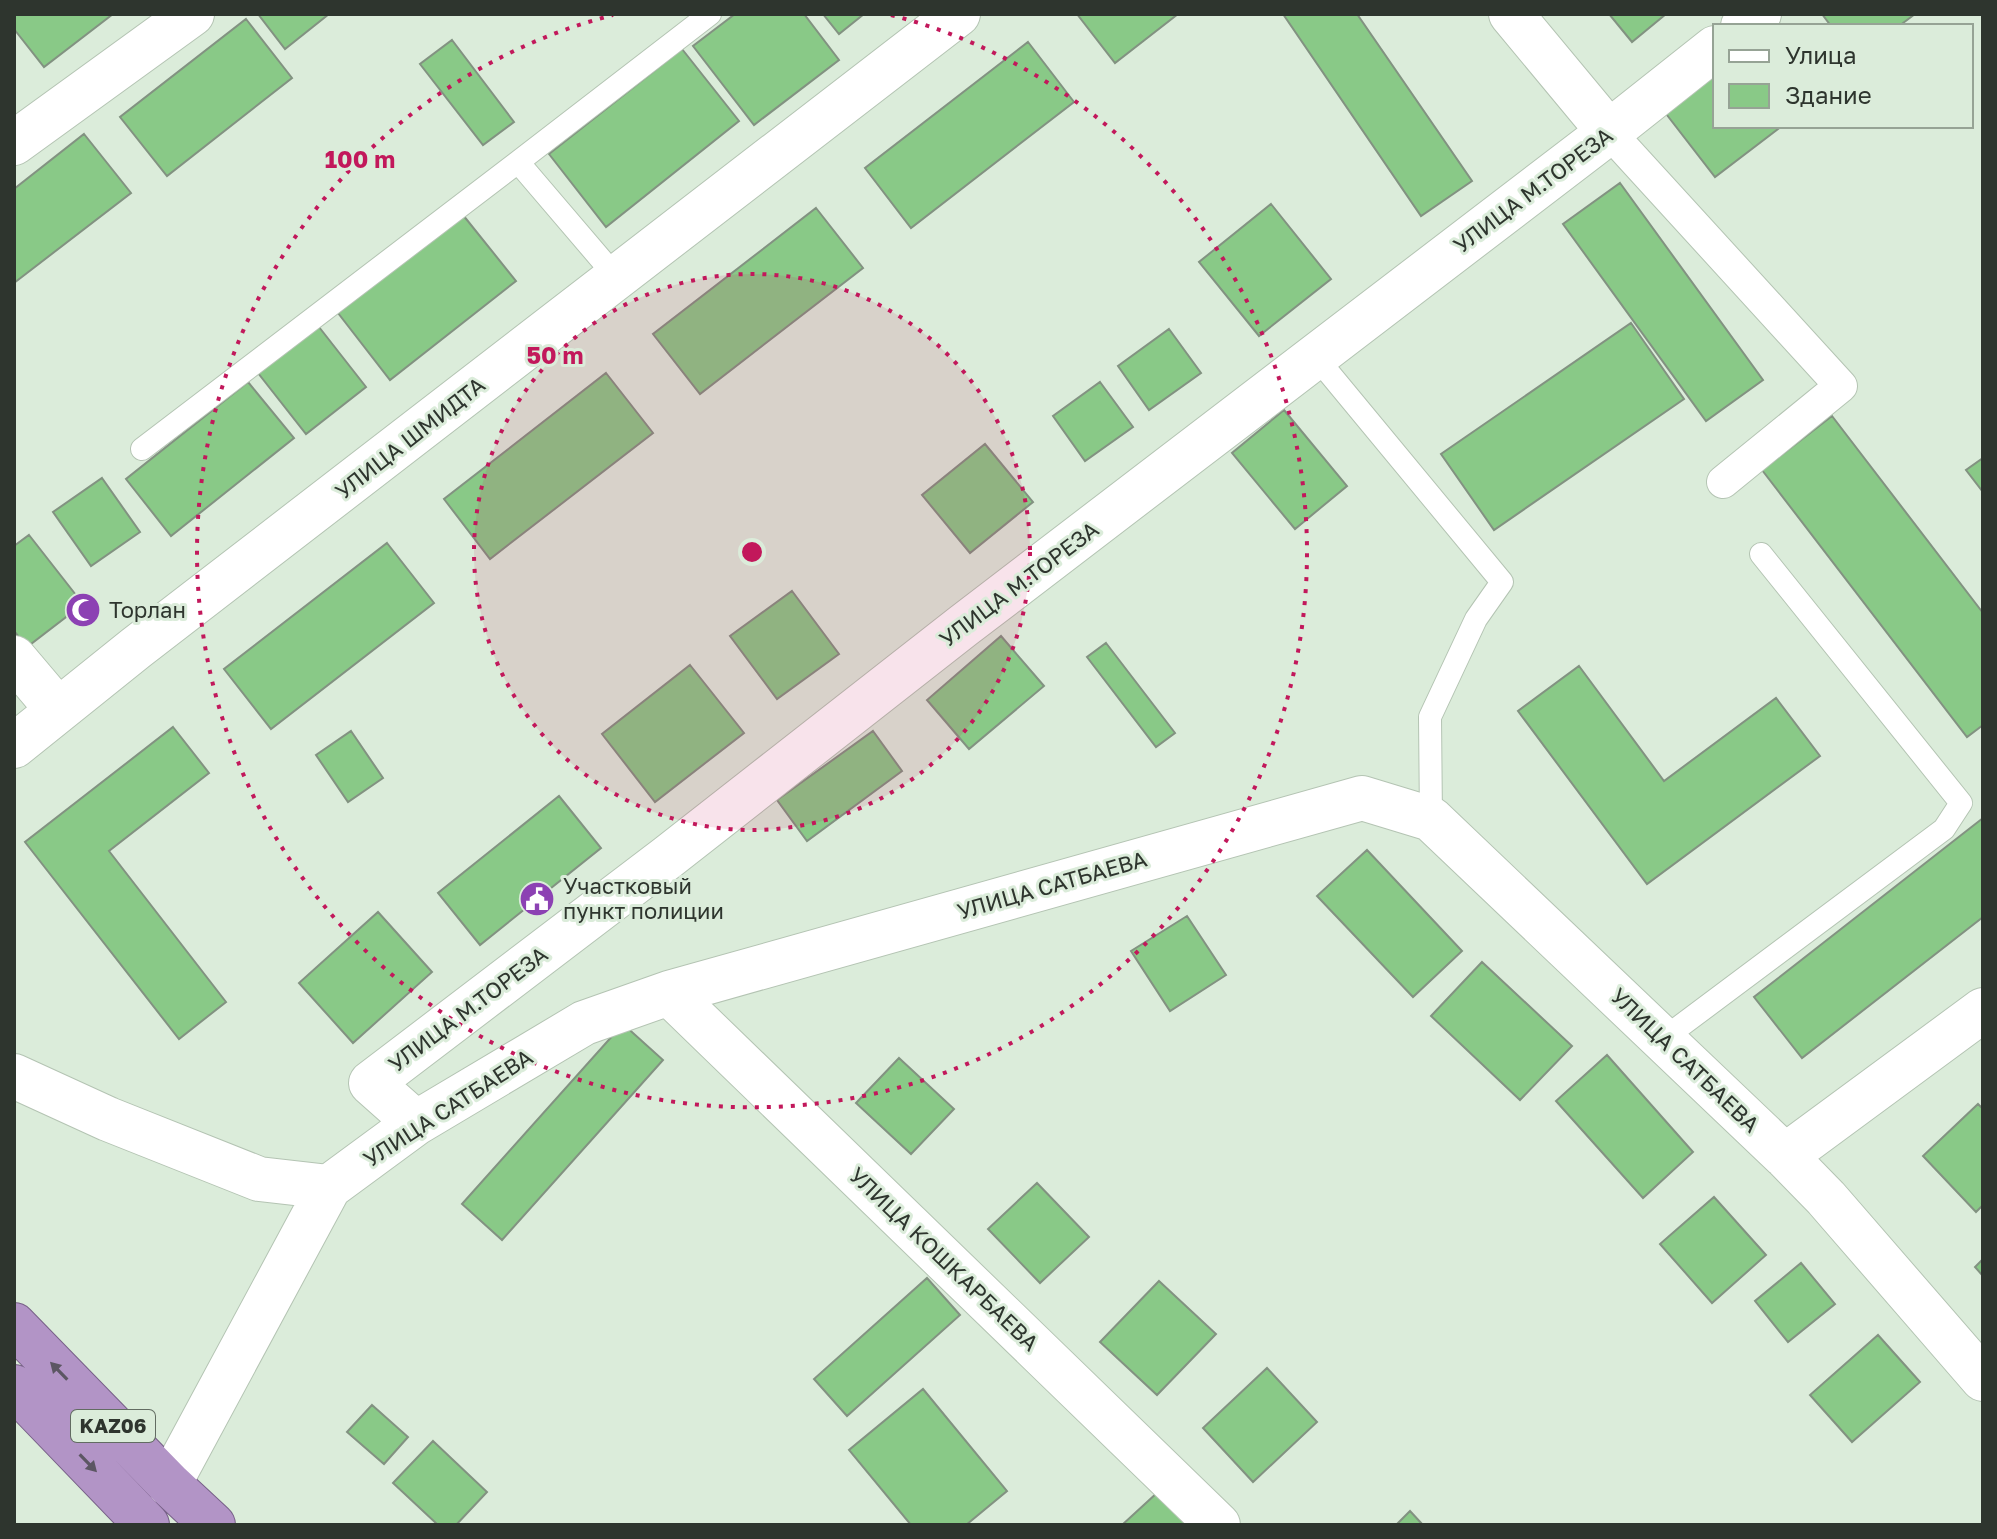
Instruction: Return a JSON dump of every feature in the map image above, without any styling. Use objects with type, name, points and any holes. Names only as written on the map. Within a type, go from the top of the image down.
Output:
[{"type":"highway","name":"KАZ06","points":[[14,1325],[213,1525]]},
{"type":"highway","name":"KАZ06","points":[[14,1387],[147,1525]]},
{"type":"street","points":[[14,143],[192,14]]},
{"type":"street","name":"УЛИЦА ШМИДТА","points":[[14,746],[958,14]]},
{"type":"street","points":[[1511,14],[1609,132],[1841,386],[1723,482]]},
{"type":"street","name":"УЛИЦА М.ТОРЕЗА","points":[[416,1123],[371,1083],[1713,50]]},
{"type":"street","points":[[14,658],[58,710]]},
{"type":"street","name":"УЛИЦА САТБАЕВА","points":[[169,1484],[329,1187],[416,1123],[584,1023],[669,993],[1362,798],[1431,819],[1785,1156],[1826,1198],[1983,1379]]},
{"type":"street","name":"УЛИЦА КОШКАРБАЕВА","points":[[669,993],[1218,1525]]},
{"type":"street","points":[[1785,1156],[1983,1010]]},
{"type":"street","points":[[14,1076],[108,1119],[259,1179],[329,1187]]},
{"type":"lane","points":[[142,449],[710,14]]},
{"type":"lane","points":[[518,162],[617,278]]},
{"type":"lane","points":[[1315,356],[1502,582],[1476,619],[1430,717],[1431,819]]},
{"type":"lane","points":[[1663,1039],[1944,829],[1961,803],[1761,554]]},
{"type":"building","points":[[14,14],[113,14],[44,67],[14,29]]},
{"type":"building","points":[[258,14],[329,14],[285,49]]},
{"type":"building","points":[[735,14],[804,14],[839,60],[754,125],[693,46]]},
{"type":"building","points":[[823,14],[864,14],[839,34]]},
{"type":"building","points":[[1077,14],[1178,14],[1115,63]]},
{"type":"building","points":[[1283,14],[1357,14],[1472,181],[1421,216]]},
{"type":"building","points":[[1609,14],[1666,14],[1632,42]]},
{"type":"building","points":[[1822,14],[1915,14],[1902,24],[1830,24]]},
{"type":"building","points":[[246,19],[292,78],[167,176],[120,117]]},
{"type":"building","points":[[452,40],[514,122],[483,145],[420,64]]},
{"type":"building","points":[[1028,42],[1074,102],[911,228],[865,168]]},
{"type":"building","points":[[682,49],[739,121],[606,227],[549,154]]},
{"type":"building","points":[[1713,66],[1713,128],[1779,128],[1715,177],[1660,106]]},
{"type":"building","points":[[84,134],[131,193],[14,283],[14,189]]},
{"type":"building","points":[[1620,183],[1763,380],[1706,421],[1563,224]]},
{"type":"building","points":[[1271,204],[1331,279],[1259,336],[1199,262]]},
{"type":"building","points":[[816,208],[863,268],[700,394],[653,334]]},
{"type":"building","points":[[463,215],[516,281],[390,380],[338,313]]},
{"type":"building","points":[[1631,323],[1684,399],[1494,530],[1441,454]]},
{"type":"building","points":[[319,327],[366,387],[306,434],[258,373]]},
{"type":"building","points":[[1169,329],[1201,373],[1149,410],[1118,366]]},
{"type":"building","points":[[606,373],[653,433],[490,559],[444,499]]},
{"type":"building","points":[[248,382],[294,438],[171,536],[126,479]]},
{"type":"building","points":[[1100,382],[1133,427],[1085,461],[1053,416]]},
{"type":"building","points":[[1284,410],[1347,486],[1295,529],[1232,453]]},
{"type":"building","points":[[1832,416],[1983,613],[1983,725],[1967,737],[1762,470]]},
{"type":"building","points":[[985,444],[1033,502],[970,553],[922,495]]},
{"type":"building","points":[[1983,458],[1983,492],[1966,470]]},
{"type":"building","points":[[102,478],[140,532],[91,566],[53,512]]},
{"type":"building","points":[[29,535],[83,604],[27,647],[14,631],[14,546]]},
{"type":"building","points":[[387,543],[434,603],[271,729],[224,669]]},
{"type":"building","points":[[792,591],[839,654],[777,699],[730,636]]},
{"type":"building","points":[[1001,636],[1044,686],[969,749],[927,700]]},
{"type":"building","points":[[1106,643],[1175,733],[1156,747],[1087,657]]},
{"type":"building","points":[[690,665],[744,733],[655,802],[602,734]]},
{"type":"building","points":[[1579,666],[1664,781],[1776,698],[1820,756],[1647,884],[1518,711]]},
{"type":"building","points":[[173,727],[209,773],[109,851],[226,1002],[179,1039],[25,842]]},
{"type":"building","points":[[351,731],[383,778],[348,802],[316,755]]},
{"type":"building","points":[[873,731],[902,771],[807,841],[777,800]]},
{"type":"building","points":[[559,796],[601,848],[480,945],[438,893]]},
{"type":"building","points":[[1983,818],[1983,917],[1802,1058],[1754,997]]},
{"type":"building","points":[[1367,850],[1462,951],[1413,997],[1317,896]]},
{"type":"building","points":[[378,912],[432,972],[353,1043],[299,983]]},
{"type":"building","points":[[1187,916],[1226,975],[1170,1011],[1131,951]]},
{"type":"building","points":[[1482,962],[1572,1046],[1520,1100],[1431,1016]]},
{"type":"building","points":[[623,1024],[663,1060],[502,1240],[462,1204]]},
{"type":"building","points":[[1607,1055],[1693,1152],[1643,1198],[1556,1101]]},
{"type":"building","points":[[899,1058],[954,1109],[911,1154],[856,1103]]},
{"type":"building","points":[[1978,1104],[1983,1109],[1983,1205],[1976,1212],[1923,1156]]},
{"type":"building","points":[[1037,1183],[1089,1237],[1040,1283],[988,1229]]},
{"type":"building","points":[[1714,1197],[1766,1255],[1712,1303],[1660,1244]]},
{"type":"building","points":[[1983,1259],[1983,1276],[1975,1267]]},
{"type":"building","points":[[1801,1263],[1835,1304],[1788,1342],[1755,1301]]},
{"type":"building","points":[[927,1278],[960,1315],[847,1416],[814,1379]]},
{"type":"building","points":[[1159,1281],[1216,1334],[1157,1395],[1100,1342]]},
{"type":"building","points":[[1878,1335],[1920,1382],[1852,1442],[1810,1395]]},
{"type":"building","points":[[1267,1368],[1317,1422],[1253,1482],[1203,1428]]},
{"type":"building","points":[[923,1389],[1007,1491],[966,1525],[911,1525],[849,1450]]},
{"type":"building","points":[[372,1405],[408,1437],[384,1464],[347,1432]]},
{"type":"building","points":[[433,1441],[487,1492],[456,1525],[438,1525],[393,1483]]},
{"type":"building","points":[[1158,1492],[1188,1525],[1122,1525]]},
{"type":"building","points":[[1410,1511],[1423,1525],[1396,1525]]},
{"type":"place","name":"Торлан","points":[[83,610]]},
{"type":"place","name":"Участковый пункт полиции","points":[[537,899]]}]
